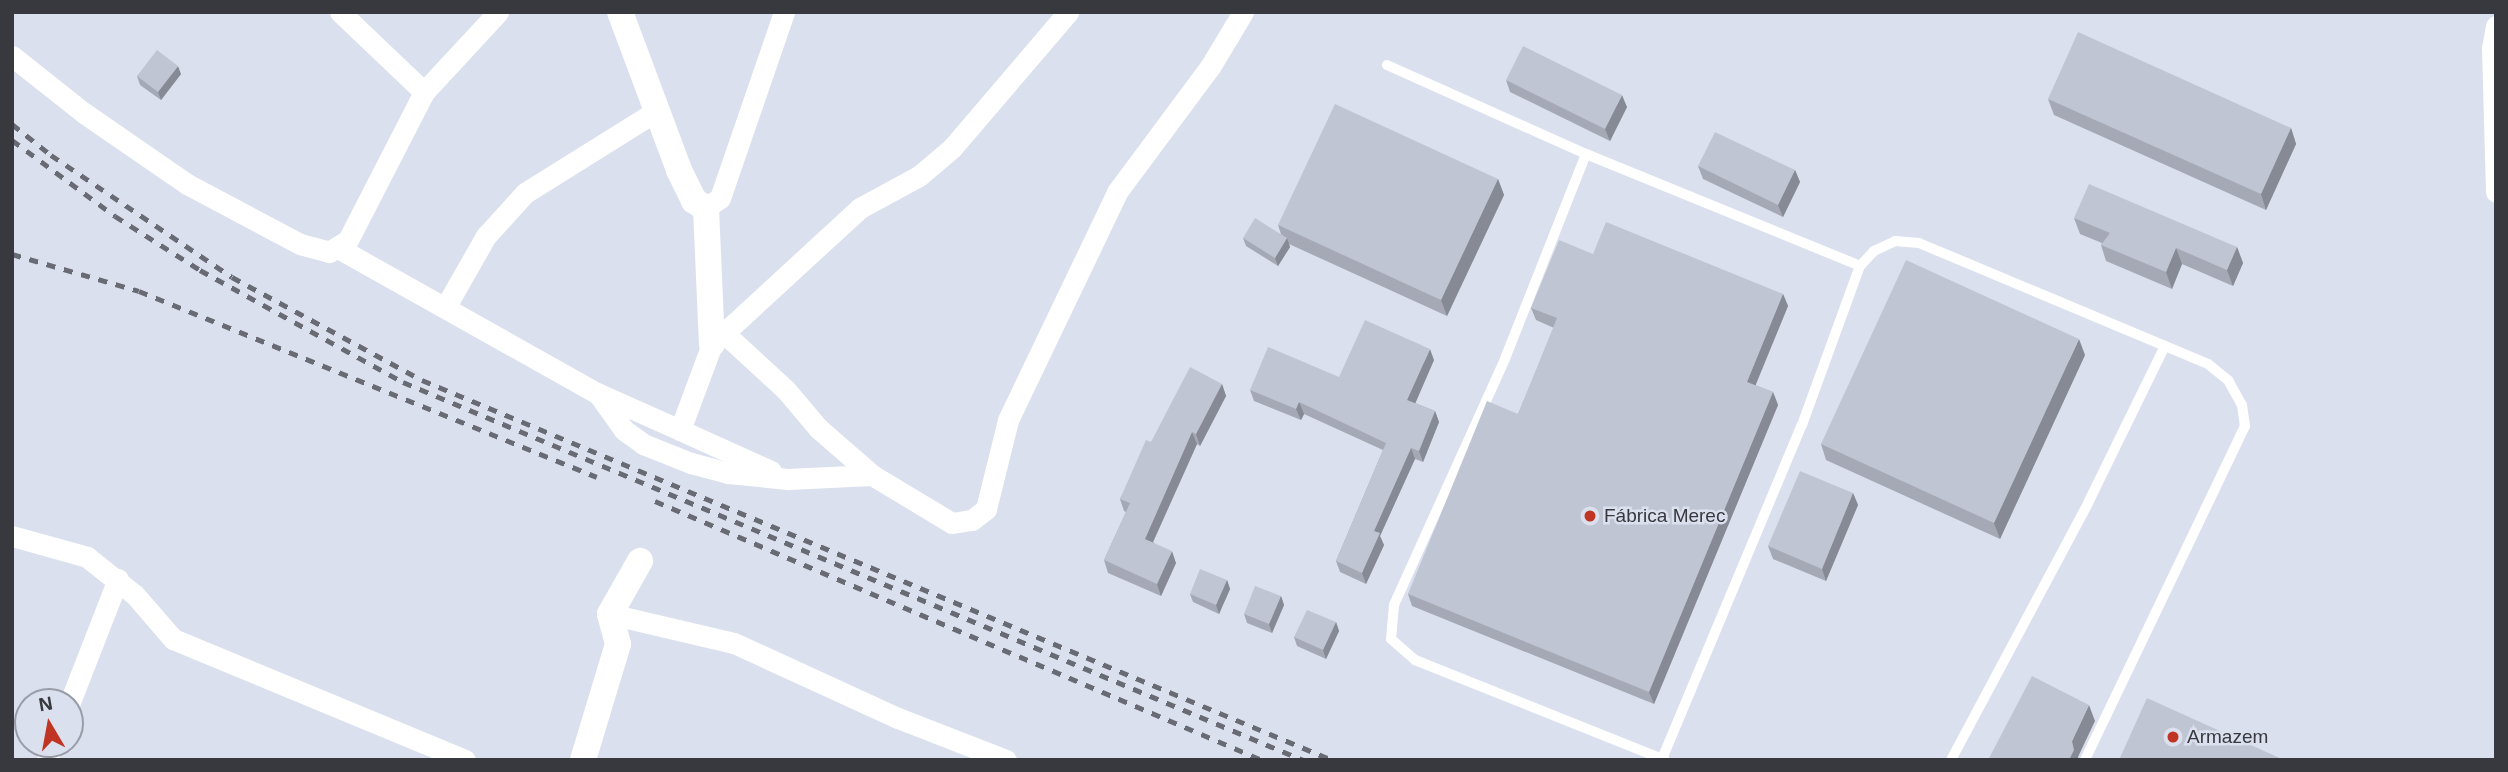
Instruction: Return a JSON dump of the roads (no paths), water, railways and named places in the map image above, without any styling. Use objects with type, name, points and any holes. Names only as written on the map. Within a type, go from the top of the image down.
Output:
[{"type":"street","points":[[340,12],[424,92]]},
{"type":"street","points":[[340,249],[384,177],[424,92],[498,12]]},
{"type":"street","points":[[620,12],[656,111],[694,201],[706,208]]},
{"type":"street","points":[[706,208],[720,198],[783,12]]},
{"type":"street","points":[[680,430],[718,338],[860,208],[919,176],[951,148],[1069,12]]},
{"type":"street","points":[[706,208],[718,338],[786,390],[818,428],[872,475],[952,523],[972,520],[986,509],[1008,420],[1117,192],[1210,67],[1243,12]]},
{"type":"street","points":[[2496,26],[2492,48],[2496,192]]},
{"type":"street","points":[[12,56],[84,113],[187,184],[300,244],[328,252],[340,249],[597,393],[789,479]]},
{"type":"street","points":[[446,306],[486,236],[525,193],[656,111]]},
{"type":"street","points":[[597,393],[624,430],[643,444],[728,473],[789,479],[872,475]]},
{"type":"street","points":[[12,536],[88,557],[118,579],[173,639],[466,760]]},
{"type":"street","points":[[583,760],[618,644],[610,614],[640,561]]},
{"type":"street","points":[[75,688],[118,579]]},
{"type":"street","points":[[610,614],[734,643],[898,718],[1006,760]]},
{"type":"lane","points":[[1387,65],[1586,154],[1860,266]]},
{"type":"lane","points":[[1586,154],[1505,359],[1394,605],[1391,639],[1415,660],[1663,759],[1802,425],[1860,266],[1874,251],[1895,241],[1919,243],[2208,364],[2228,380],[2242,405],[2245,426],[2085,760]]},
{"type":"lane","points":[[1951,760],[2088,503],[2165,346]]},
{"type":"railway","points":[[12,124],[51,155],[232,277],[422,380],[1332,760]]},
{"type":"railway","points":[[12,140],[115,216],[200,270],[403,382],[1303,760]]},
{"type":"railway","points":[[12,254],[139,291],[597,477]]},
{"type":"railway","points":[[655,501],[1262,760]]},
{"type":"place","name":"Fábrica Merec","points":[[1590,516]]},
{"type":"place","name":"Armazem","points":[[2173,737]]}]
